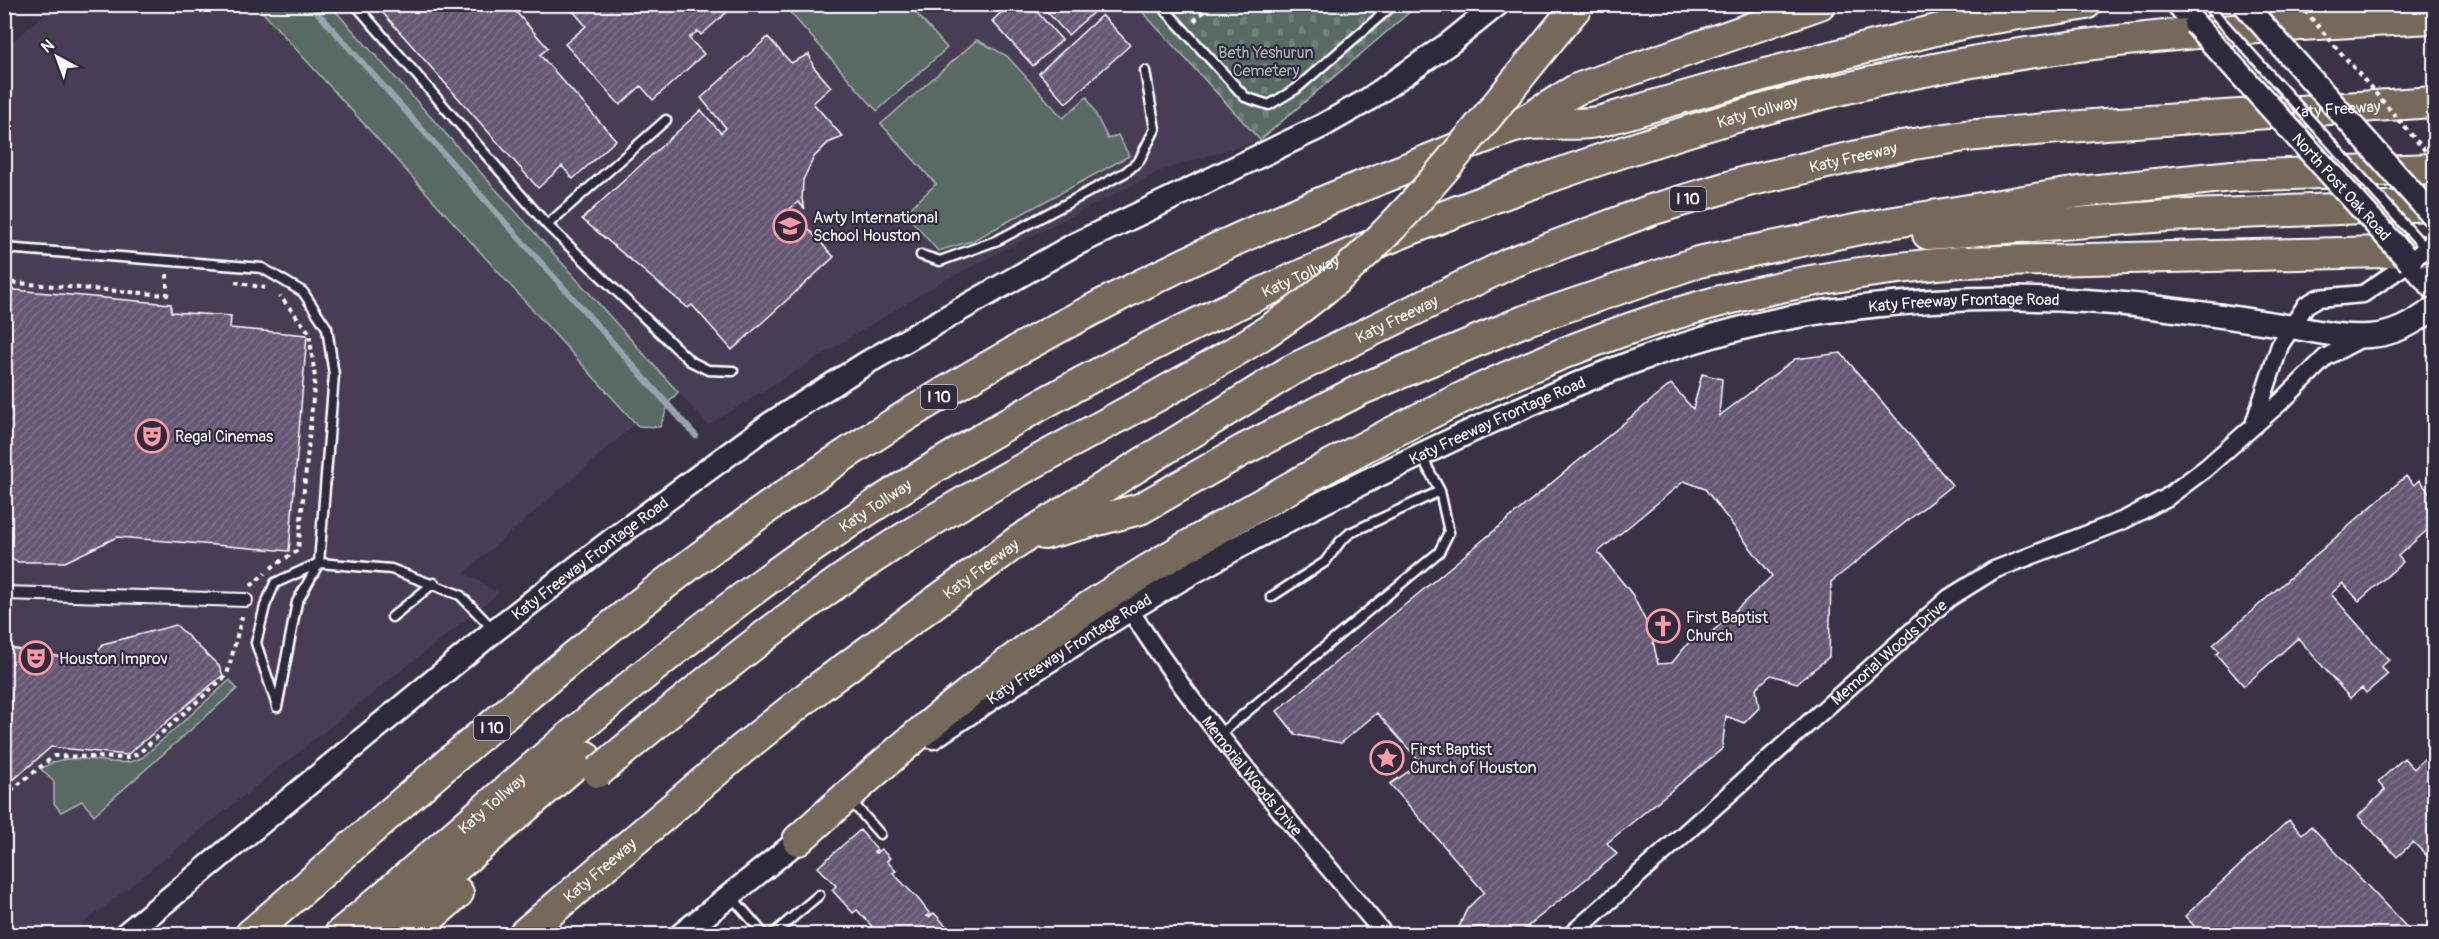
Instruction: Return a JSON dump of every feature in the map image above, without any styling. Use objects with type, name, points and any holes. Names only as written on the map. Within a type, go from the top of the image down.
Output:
[{"type":"highway","points":[[411,934],[592,764],[759,615],[862,543],[969,478],[1210,345],[1298,287],[1347,245],[1394,197],[1555,4]]},
{"type":"highway","points":[[378,934],[592,764],[774,627],[898,542],[1222,360],[1293,314],[1366,251],[1424,190],[1579,4]]},
{"type":"highway","points":[[1518,125],[1577,89],[1820,4]]},
{"type":"highway","name":"I 10","points":[[251,934],[638,606],[738,529],[864,443],[1004,359],[1220,247],[1347,191],[1518,125],[1589,124],[1788,66],[1979,20],[2086,4]]},
{"type":"highway","name":"Katy Tollway","points":[[340,934],[596,714],[707,625],[807,551],[868,509],[999,428],[1162,338],[1254,294],[1440,217],[1604,157],[1714,122],[1833,91],[1953,65],[2072,46],[2296,24],[2434,18]]},
{"type":"highway","name":"Katy Freeway","points":[[524,934],[741,750],[821,686],[1018,541],[1290,371],[1510,263],[1651,210],[1748,181],[1844,158],[1965,136],[2105,124],[2434,102]]},
{"type":"highway","points":[[1018,541],[1140,509],[1242,450],[1360,390],[1502,330],[1636,281],[1698,262],[1769,246],[2021,201],[2173,181],[2304,171],[2434,169]]},
{"type":"highway","points":[[1769,246],[2167,216],[2434,205]]},
{"type":"highway","points":[[798,840],[910,740],[1012,660],[1162,560],[1321,470],[1487,385],[1632,328],[1729,299],[1792,284],[1902,267],[1961,262],[2424,261]]},
{"type":"main road","name":"Katy Freeway Frontage Road","points":[[126,934],[495,631],[616,537],[770,424],[868,362],[1072,246],[1322,126],[1366,101],[1451,42],[1498,4]]},
{"type":"main road","name":"North Post Oak Road","points":[[2178,4],[2424,261]]},
{"type":"main road","points":[[2244,4],[2434,217]]},
{"type":"main road","name":"Katy Freeway Frontage Road","points":[[682,934],[892,766],[1130,610],[1231,551],[1421,454],[1507,414],[1666,350],[1734,331],[1830,311],[1964,300],[2090,301],[2345,336],[2382,335],[2407,326],[2434,308]]},
{"type":"street","name":"Memorial Woods Drive","points":[[2247,432],[2260,409],[2277,353],[2290,327],[2311,300],[2363,294],[2424,261]]},
{"type":"street","name":"Memorial Woods Drive","points":[[1572,934],[1949,598],[1994,570],[2124,520],[2166,498],[2206,468],[2247,432],[2326,357],[2344,345],[2369,336]]},
{"type":"street","points":[[4,593],[246,600]]},
{"type":"street","name":"Memorial Woods Drive","points":[[1130,610],[1155,650],[1220,734],[1384,934]]},
{"type":"lane","points":[[1160,4],[1245,97],[1269,105],[1296,89],[1394,4]]},
{"type":"lane","points":[[2206,4],[2424,261]]},
{"type":"lane","points":[[356,7],[547,225],[690,360],[708,370],[733,371]]},
{"type":"lane","points":[[921,255],[940,261],[998,240],[1126,172],[1139,161],[1155,129],[1145,71]]},
{"type":"lane","points":[[547,225],[666,120]]},
{"type":"lane","points":[[4,248],[262,268],[303,292],[327,328],[334,375],[319,563],[297,602],[278,707],[256,644],[265,606],[275,583],[319,563],[391,569],[434,583],[460,595],[495,631]]},
{"type":"lane","points":[[1220,734],[1440,552],[1449,532],[1440,491],[1421,454]]},
{"type":"lane","points":[[1271,597],[1325,562],[1340,542],[1350,534],[1440,491]]},
{"type":"lane","points":[[392,617],[434,583]]},
{"type":"lane","points":[[851,800],[880,834]]},
{"type":"lane","points":[[730,895],[764,934]]},
{"type":"lane","points":[[773,934],[819,895]]},
{"type":"path","points":[[1191,24],[1212,4]]},
{"type":"path","points":[[2299,4],[2434,161]]},
{"type":"path","points":[[4,282],[167,295],[167,276],[179,277]]},
{"type":"path","points":[[4,796],[54,756],[127,758],[138,754],[227,675],[246,600],[253,582],[298,550],[315,378],[309,332],[279,295],[261,286],[226,280]]},
{"type":"shaded area","points":[[55,5],[256,5],[635,424],[464,573],[499,593],[70,934],[5,934],[4,49]]},
{"type":"shaded area","name":"Awty International School Houston","points":[[330,5],[1136,5],[1260,140],[1162,170],[939,283],[708,425]]},
{"type":"green space","points":[[794,4],[909,5],[947,48],[877,111],[788,10]]},
{"type":"green space","points":[[256,5],[330,5],[678,392],[670,401],[660,427],[638,426]]},
{"type":"green space","name":"Beth Yeshurun Cemetery","points":[[1136,5],[1418,5],[1260,140]]},
{"type":"green space","points":[[977,40],[1007,56],[1063,118],[1087,97],[1108,139],[1118,135],[1129,156],[972,241],[938,251],[905,213],[936,184],[881,124]]},
{"type":"green space","points":[[230,680],[237,689],[94,815],[82,801],[61,812],[54,803],[54,782],[41,769],[54,762],[67,759],[119,763],[143,757]]},
{"type":"building","points":[[375,4],[509,4],[548,48],[540,55],[616,140],[573,179],[562,166],[538,188]]},
{"type":"building","points":[[567,4],[650,4],[654,8],[658,4],[736,4],[701,35],[698,31],[689,38],[704,54],[653,100],[641,86],[620,105],[565,44],[586,26]]},
{"type":"building","points":[[1010,4],[1030,4],[1062,40],[1033,66],[992,21]]},
{"type":"building","points":[[1040,4],[1093,4],[1097,9],[1068,35]]},
{"type":"building","points":[[1102,15],[1130,45],[1066,103],[1039,73]]},
{"type":"building","points":[[768,37],[791,63],[809,54],[813,66],[831,87],[813,103],[843,137],[828,143],[814,157],[803,180],[802,200],[805,209],[798,202],[790,209],[834,257],[732,350],[692,305],[688,308],[582,219],[701,110],[721,133],[726,128],[701,98]]},
{"type":"building","name":"Regal Cinemas","points":[[4,289],[171,304],[171,312],[231,316],[230,328],[307,335],[289,551],[117,537],[65,562],[18,562],[4,555]]},
{"type":"building","points":[[1841,353],[1952,485],[1831,582],[1829,657],[1797,683],[1771,675],[1756,688],[1759,708],[1744,723],[1726,716],[1722,749],[1607,843],[1617,854],[1518,934],[1488,934],[1483,927],[1458,929],[1467,909],[1484,892],[1390,784],[1421,763],[1377,713],[1341,743],[1296,735],[1277,711],[1671,384],[1693,409],[1702,374],[1722,379],[1719,416],[1795,359]],"holes":[[[1684,481],[1705,489],[1772,576],[1710,634],[1695,635],[1672,663],[1658,664],[1651,632],[1632,594],[1598,552]]]},
{"type":"building","points":[[2406,476],[2414,485],[2419,480],[2434,498],[2434,524],[2398,556],[2403,562],[2359,601],[2343,583],[2331,594],[2389,660],[2381,667],[2388,674],[2366,693],[2362,688],[2350,698],[2298,638],[2244,686],[2216,654],[2219,651],[2213,645]]},
{"type":"building","points":[[176,625],[219,666],[223,675],[127,755],[51,747],[4,788],[4,647],[92,662],[103,644]]},
{"type":"building","points":[[2434,749],[2434,851],[2428,857],[2413,842],[2397,857],[2358,816],[2385,790],[2378,782],[2404,758],[2414,769]]},
{"type":"building","points":[[2289,820],[2302,834],[2311,826],[2413,934],[2189,934],[2196,928],[2185,916]]},
{"type":"building","points":[[860,830],[877,850],[874,852],[881,849],[890,858],[887,861],[896,871],[893,873],[919,900],[930,914],[927,916],[934,913],[954,934],[879,934],[857,910],[853,913],[832,890],[836,886],[818,867]]},
{"type":"waterway","points":[[310,4],[696,436]]},
{"type":"place","name":"Awty International School Houston","points":[[790,226]]},
{"type":"place","name":"Regal Cinemas","points":[[152,436]]},
{"type":"place","name":"First Baptist Church","points":[[1663,626]]},
{"type":"place","name":"Houston Improv","points":[[36,658]]},
{"type":"place","name":"First Baptist Church of Houston","points":[[1387,758]]}]
